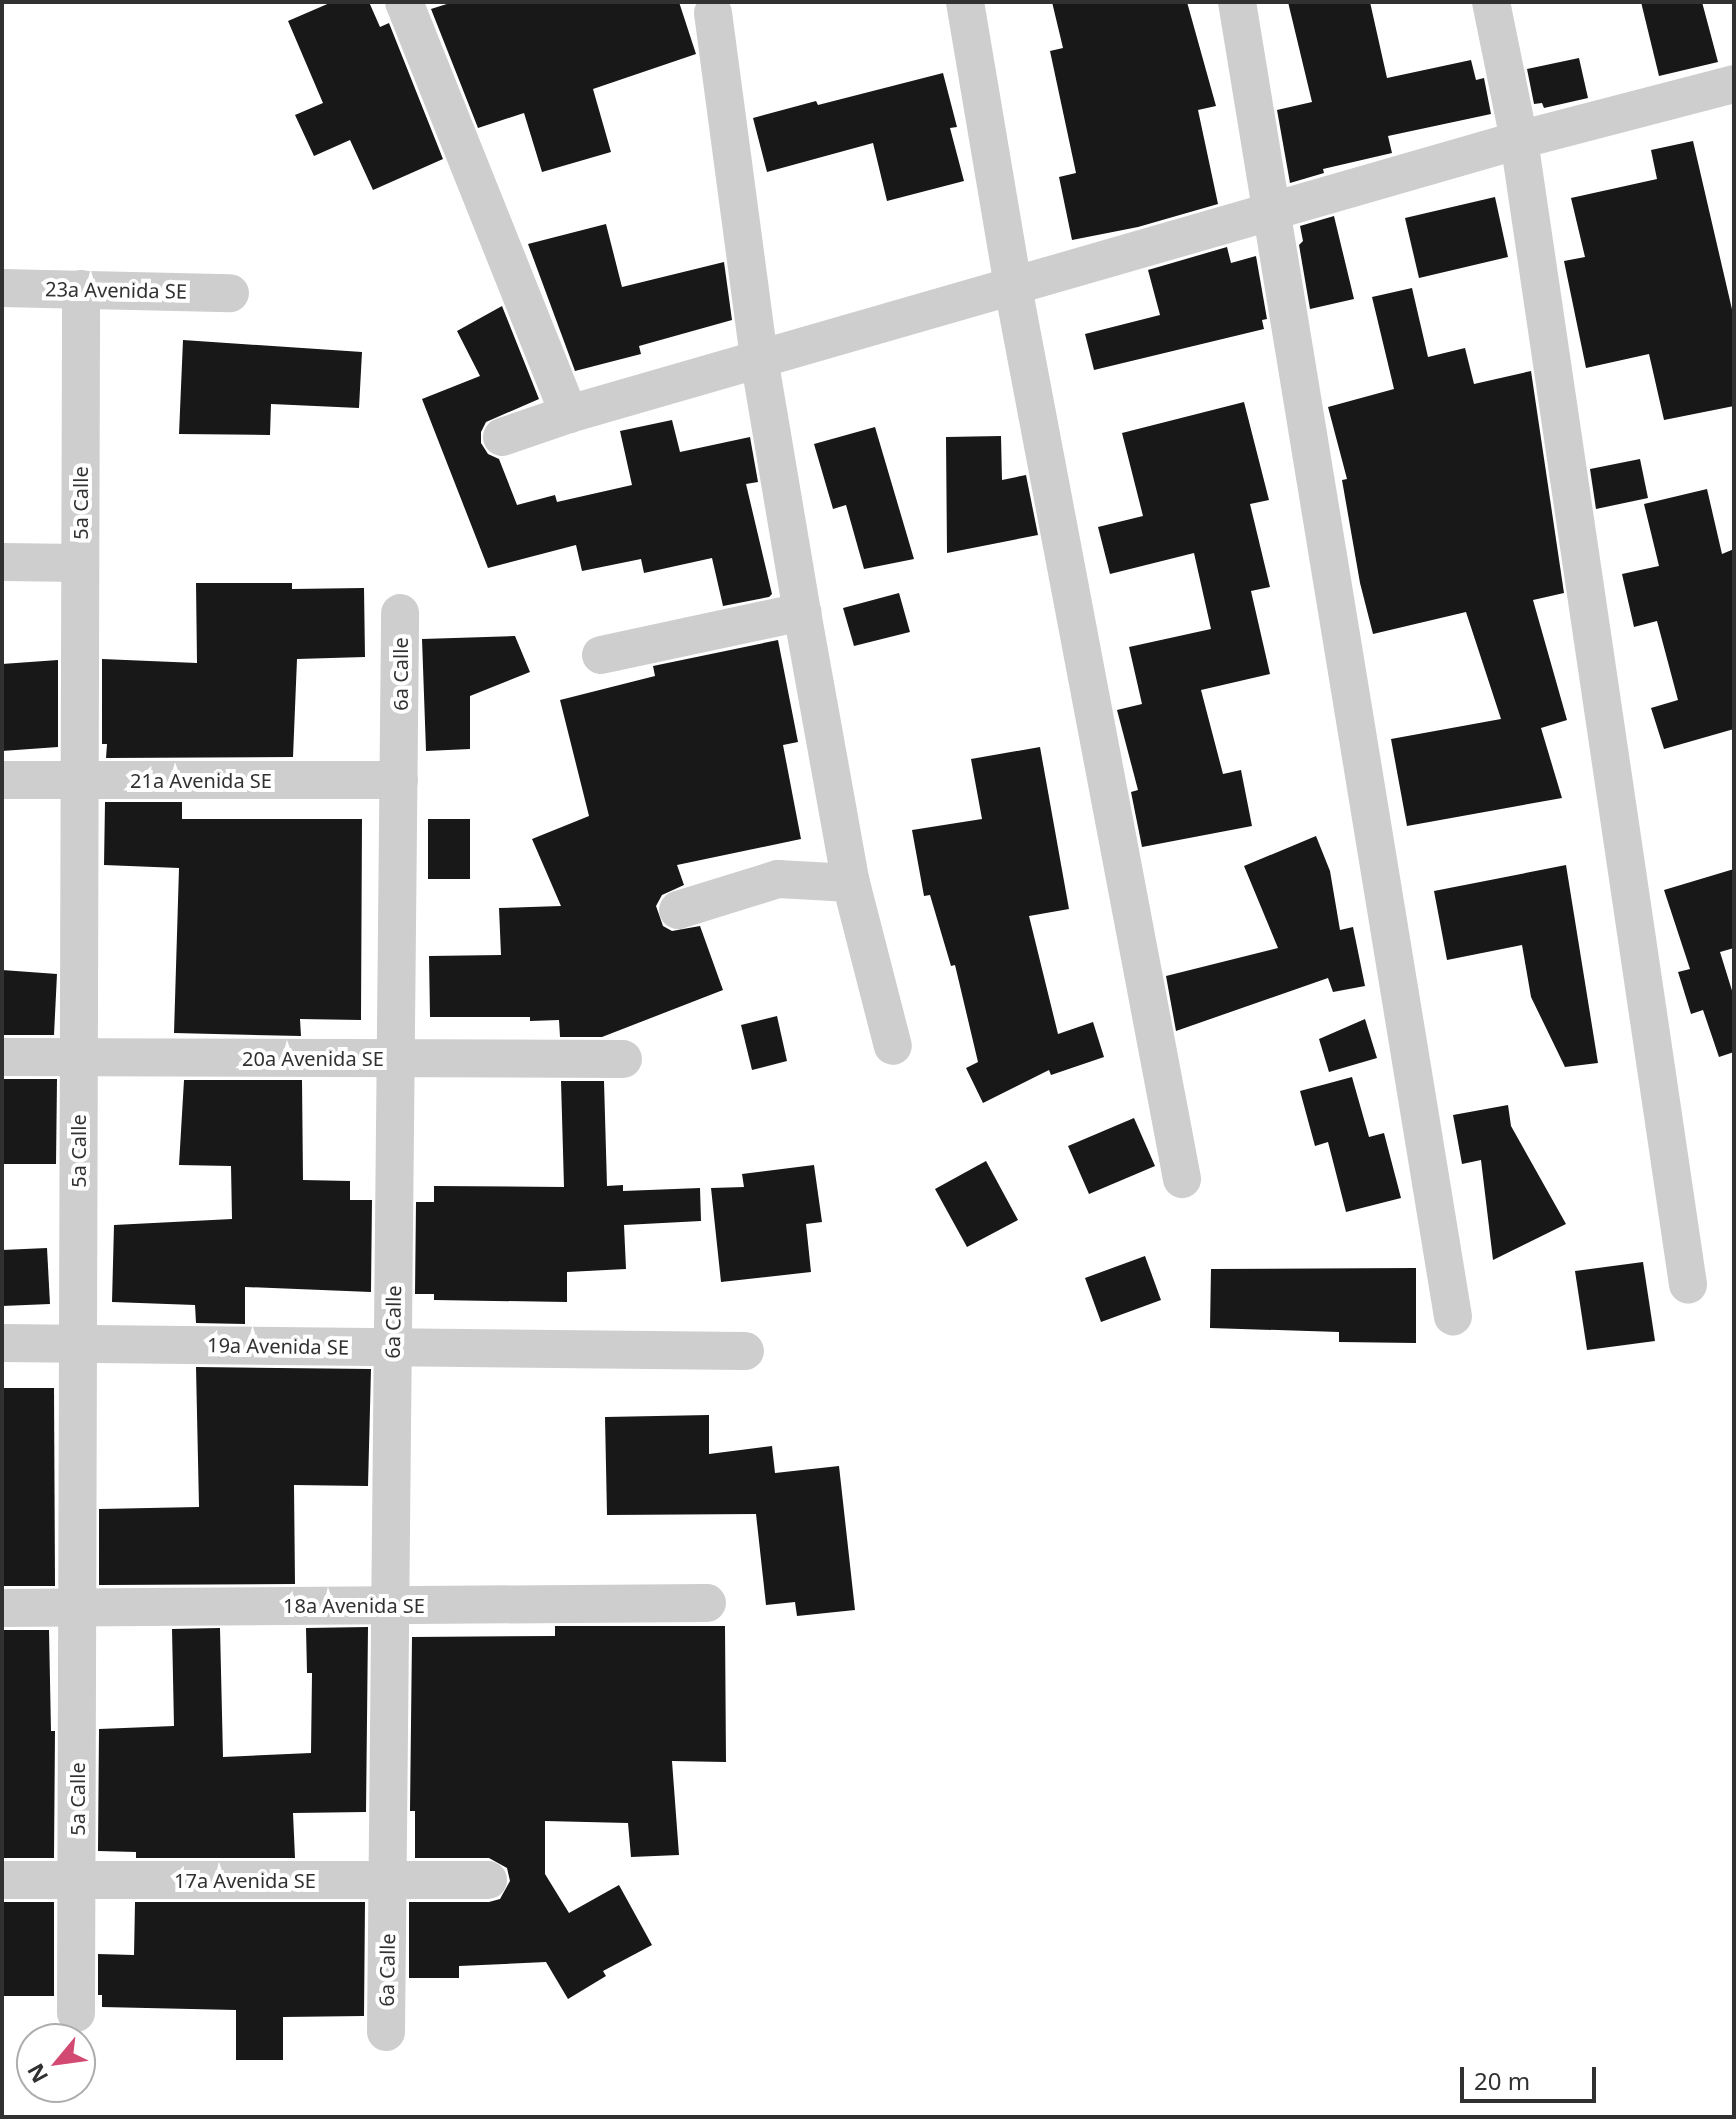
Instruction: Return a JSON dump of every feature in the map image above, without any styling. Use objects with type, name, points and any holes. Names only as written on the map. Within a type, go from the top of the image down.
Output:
[{"type":"street","points":[[404,2],[569,414]]},
{"type":"street","points":[[965,2],[1013,287],[1182,1179]]},
{"type":"street","points":[[1237,2],[1453,1316]]},
{"type":"street","points":[[1491,2],[1519,140],[1688,1285]]},
{"type":"street","points":[[713,13],[759,358],[802,612],[851,883],[893,1046]]},
{"type":"street","points":[[502,437],[759,358],[1519,140],[1734,84]]},
{"type":"street","name":"23a Avenida SE","points":[[2,288],[230,293]]},
{"type":"street","name":"5a Calle","points":[[76,2013],[81,289]]},
{"type":"street","points":[[2,562],[80,563]]},
{"type":"street","points":[[601,655],[802,612]]},
{"type":"street","name":"6a Calle","points":[[386,2032],[400,613]]},
{"type":"street","name":"21a Avenida SE","points":[[2,780],[399,780]]},
{"type":"street","points":[[678,910],[778,879],[851,883]]},
{"type":"street","name":"20a Avenida SE","points":[[2,1057],[623,1059]]},
{"type":"street","name":"19a Avenida SE","points":[[2,1343],[745,1351]]},
{"type":"street","name":"18a Avenida SE","points":[[2,1608],[707,1603]]},
{"type":"street","name":"17a Avenida SE","points":[[2,1880],[488,1880]]},
{"type":"building","points":[[332,2],[369,2],[380,27],[389,23],[443,159],[373,190],[350,140],[314,156],[295,115],[323,103],[288,21]]},
{"type":"building","points":[[453,2],[679,2],[696,54],[593,89],[611,152],[542,172],[524,113],[478,128],[431,9]]},
{"type":"building","points":[[1052,2],[1187,2],[1216,106],[1198,110],[1218,204],[1138,227],[1072,240],[1059,177],[1076,173],[1050,51],[1063,48]]},
{"type":"building","points":[[1288,2],[1370,2],[1387,78],[1471,60],[1476,80],[1484,78],[1491,114],[1388,136],[1392,153],[1323,169],[1324,173],[1290,183],[1277,110],[1312,102]]},
{"type":"building","points":[[1641,2],[1702,2],[1718,62],[1659,76]]},
{"type":"building","points":[[1579,58],[1588,98],[1544,108],[1542,103],[1534,104],[1527,69]]},
{"type":"building","points":[[943,73],[957,127],[950,128],[964,181],[887,201],[873,143],[767,172],[753,118]]},
{"type":"building","points":[[1693,141],[1734,318],[1734,406],[1664,420],[1649,354],[1586,368],[1564,261],[1585,257],[1571,198],[1657,179],[1651,150]]},
{"type":"building","points":[[1495,197],[1508,257],[1419,278],[1405,218]]},
{"type":"building","points":[[1334,216],[1354,299],[1310,309],[1299,245],[1303,241],[1300,226]]},
{"type":"building","points":[[606,224],[622,287],[724,262],[732,320],[639,346],[641,354],[575,371],[528,244]]},
{"type":"building","points":[[1227,247],[1231,263],[1256,256],[1267,319],[1262,320],[1264,329],[1094,370],[1085,334],[1160,315],[1148,270]]},
{"type":"building","points":[[1412,288],[1428,357],[1465,348],[1474,384],[1531,371],[1564,593],[1533,600],[1567,720],[1541,728],[1562,798],[1407,826],[1391,739],[1501,719],[1466,612],[1373,634],[1360,583],[1342,480],[1347,479],[1328,407],[1394,389],[1372,297]]},
{"type":"building","points":[[502,306],[539,399],[486,422],[481,432],[481,443],[488,454],[499,459],[517,505],[555,495],[557,502],[632,485],[620,431],[672,420],[680,452],[750,437],[758,482],[746,484],[772,594],[769,597],[723,606],[712,558],[644,573],[641,559],[582,571],[576,545],[488,568],[422,399],[480,376],[457,331]]},
{"type":"building","points":[[183,340],[362,352],[359,408],[271,404],[270,435],[179,434]]},
{"type":"building","points":[[1244,402],[1269,500],[1250,504],[1270,587],[1251,591],[1270,674],[1201,690],[1223,774],[1241,770],[1252,826],[1142,847],[1131,792],[1138,790],[1117,710],[1142,704],[1129,647],[1211,629],[1194,553],[1110,574],[1098,527],[1143,516],[1122,433]]},
{"type":"building","points":[[875,427],[914,559],[864,569],[846,505],[833,509],[814,444]]},
{"type":"building","points":[[1001,436],[1002,480],[1026,475],[1038,535],[947,553],[946,437]]},
{"type":"building","points":[[1640,459],[1648,498],[1596,509],[1590,469]]},
{"type":"building","points":[[1707,489],[1722,554],[1734,549],[1734,729],[1664,749],[1651,708],[1678,700],[1657,621],[1634,627],[1622,574],[1659,566],[1644,504]]},
{"type":"building","points":[[196,583],[292,583],[292,589],[364,588],[365,657],[297,659],[293,757],[106,758],[107,744],[102,744],[102,659],[197,663]]},
{"type":"building","points":[[899,593],[910,632],[854,646],[843,608]]},
{"type":"building","points":[[515,636],[530,672],[470,696],[470,749],[426,751],[422,639]]},
{"type":"building","points":[[778,640],[798,742],[783,745],[801,839],[677,865],[684,885],[662,895],[656,906],[663,926],[672,931],[700,926],[723,990],[602,1037],[560,1037],[559,1020],[430,1017],[429,956],[501,955],[499,908],[561,906],[532,839],[589,816],[560,700],[655,676],[653,666]]},
{"type":"building","points":[[58,660],[58,747],[2,751],[2,664]]},
{"type":"building","points":[[1040,747],[1069,909],[1029,916],[1058,1034],[1093,1022],[1104,1057],[1051,1075],[1049,1070],[983,1103],[966,1068],[978,1062],[955,965],[951,966],[930,895],[924,896],[912,830],[982,819],[971,759]]},
{"type":"building","points":[[105,802],[182,802],[182,819],[362,819],[361,1020],[300,1019],[301,1036],[174,1033],[179,868],[104,865]]},
{"type":"building","points":[[428,819],[470,819],[470,879],[428,879]]},
{"type":"building","points":[[1316,836],[1330,871],[1340,930],[1353,927],[1365,986],[1333,992],[1328,978],[1176,1031],[1166,976],[1278,948],[1244,866]]},
{"type":"building","points":[[1566,865],[1598,1063],[1565,1067],[1531,997],[1522,945],[1447,960],[1434,891]]},
{"type":"building","points":[[1734,869],[1734,948],[1720,952],[1734,997],[1734,1052],[1719,1057],[1703,1010],[1691,1014],[1678,972],[1690,969],[1664,890]]},
{"type":"building","points":[[2,970],[57,974],[54,1035],[2,1035]]},
{"type":"building","points":[[777,1016],[787,1061],[752,1070],[741,1025]]},
{"type":"building","points":[[1365,1019],[1377,1058],[1329,1072],[1319,1039]]},
{"type":"building","points":[[1352,1077],[1369,1137],[1384,1133],[1401,1198],[1346,1212],[1328,1142],[1315,1146],[1300,1091]]},
{"type":"building","points":[[2,1079],[57,1079],[56,1164],[2,1164]]},
{"type":"building","points":[[184,1080],[302,1080],[303,1180],[350,1181],[350,1200],[372,1200],[371,1292],[245,1287],[245,1324],[196,1323],[195,1305],[112,1302],[114,1225],[232,1219],[231,1166],[179,1165]]},
{"type":"building","points":[[561,1081],[604,1081],[607,1186],[623,1185],[623,1191],[700,1188],[701,1221],[624,1225],[626,1269],[567,1272],[567,1302],[434,1300],[434,1294],[415,1294],[416,1202],[434,1202],[434,1186],[564,1187]]},
{"type":"building","points":[[1508,1105],[1511,1126],[1566,1224],[1493,1260],[1481,1160],[1462,1164],[1453,1115]]},
{"type":"building","points":[[1134,1118],[1155,1166],[1089,1194],[1068,1146]]},
{"type":"building","points":[[986,1161],[1018,1220],[967,1247],[935,1189]]},
{"type":"building","points":[[814,1165],[822,1222],[806,1224],[811,1272],[721,1282],[711,1188],[744,1187],[742,1174]]},
{"type":"building","points":[[47,1248],[50,1304],[2,1306],[2,1250]]},
{"type":"building","points":[[1145,1256],[1161,1300],[1101,1322],[1085,1278]]},
{"type":"building","points":[[1643,1262],[1655,1341],[1587,1350],[1575,1271]]},
{"type":"building","points":[[1416,1268],[1416,1343],[1339,1342],[1339,1332],[1210,1328],[1211,1269]]},
{"type":"building","points":[[196,1367],[371,1369],[368,1486],[294,1485],[295,1584],[99,1585],[99,1509],[199,1507]]},
{"type":"building","points":[[2,1388],[54,1388],[55,1586],[2,1586]]},
{"type":"building","points":[[709,1415],[709,1454],[772,1446],[775,1473],[839,1466],[855,1610],[797,1616],[795,1602],[766,1605],[756,1514],[607,1515],[605,1417]]},
{"type":"building","points":[[555,1626],[725,1626],[726,1762],[672,1761],[679,1855],[631,1857],[628,1823],[545,1821],[545,1874],[569,1913],[619,1885],[652,1945],[603,1971],[606,1976],[568,1999],[546,1962],[459,1966],[459,1978],[409,1978],[409,1902],[489,1902],[500,1899],[510,1881],[507,1868],[489,1858],[415,1858],[415,1811],[410,1811],[412,1637],[555,1636]]},
{"type":"building","points":[[368,1627],[366,1812],[293,1813],[295,1858],[136,1858],[136,1852],[98,1851],[99,1729],[174,1726],[172,1629],[220,1628],[223,1757],[311,1753],[312,1673],[307,1673],[306,1628]]},
{"type":"building","points":[[2,1630],[49,1630],[51,1731],[55,1731],[54,1858],[2,1858]]},
{"type":"building","points":[[2,1902],[54,1902],[54,1996],[2,1996]]},
{"type":"building","points":[[135,1902],[365,1902],[364,2016],[283,2017],[283,2060],[236,2060],[236,2010],[102,2007],[102,1995],[98,1995],[98,1954],[134,1955]]}]
